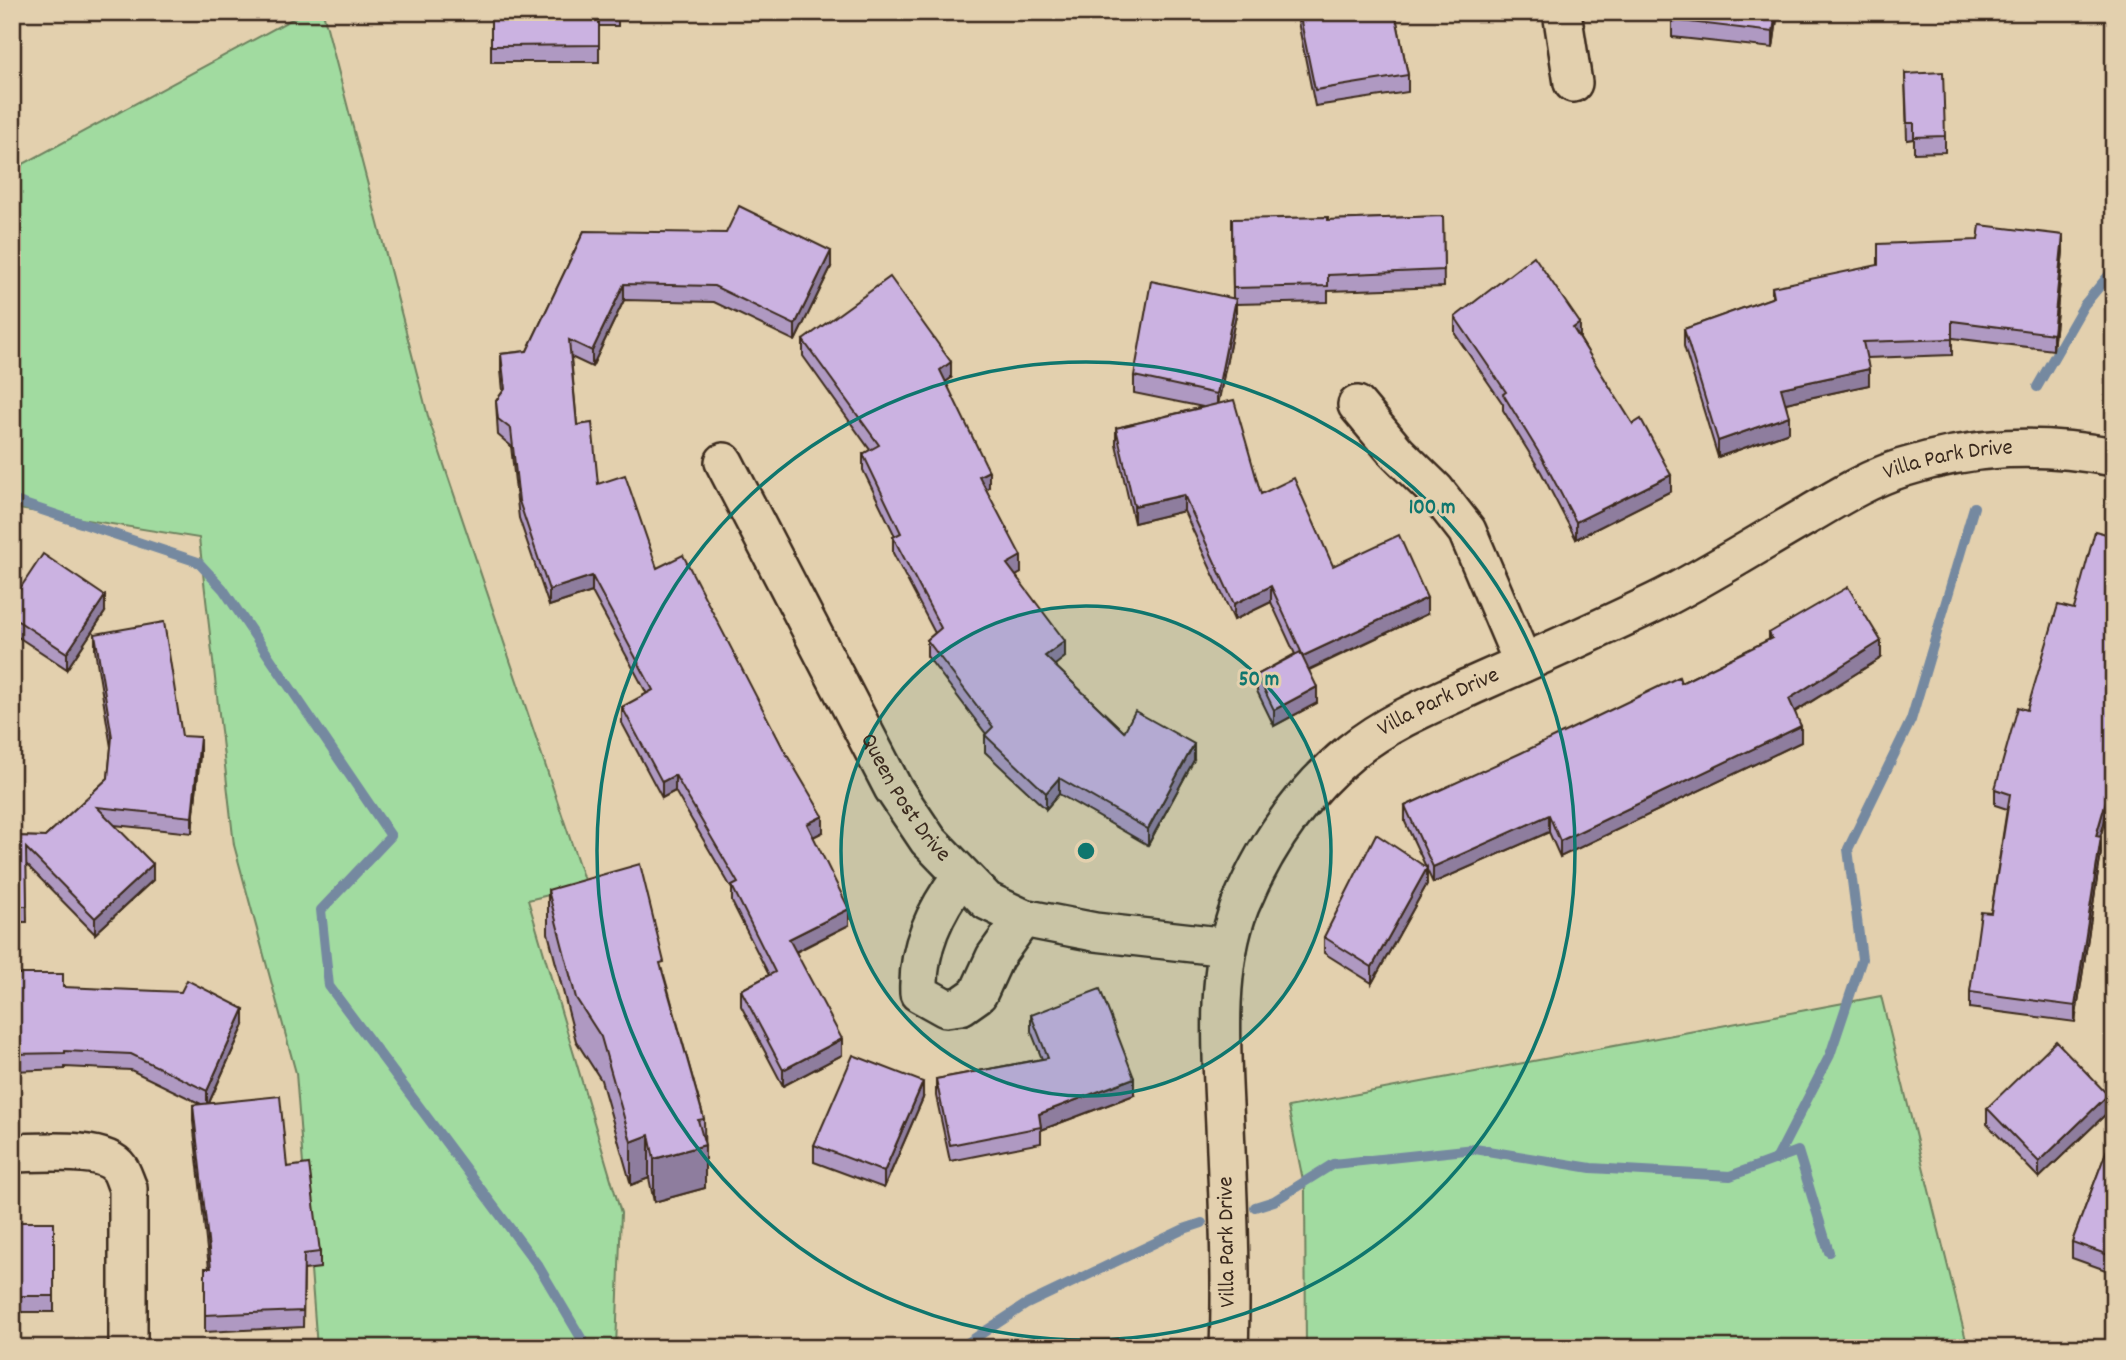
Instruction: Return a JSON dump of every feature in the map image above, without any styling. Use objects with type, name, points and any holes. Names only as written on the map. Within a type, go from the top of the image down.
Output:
[{"type":"street","points":[[1562,12],[1573,83]]},
{"type":"street","points":[[1357,405],[1397,453],[1435,490],[1467,531],[1523,663]]},
{"type":"street","name":"Villa Park Drive","points":[[1229,1348],[1229,1226],[1223,1076],[1224,989],[1228,947],[1239,910],[1257,870],[1292,811],[1320,779],[1354,750],[1422,708],[1658,601],[1826,504],[1899,469],[1976,450],[2011,447],[2053,448],[2114,457]]},
{"type":"street","name":"Queen Post Drive","points":[[724,462],[893,788],[928,840],[986,901],[1023,918],[1095,932],[1228,947]]},
{"type":"street","points":[[961,876],[932,920],[922,948],[918,972],[919,993],[946,1008],[961,1006],[978,994],[995,957],[1023,918]]},
{"type":"street","points":[[12,1153],[75,1153],[104,1158],[118,1166],[128,1188],[128,1348]]},
{"type":"green space","points":[[305,12],[323,12],[429,420],[586,886],[528,900],[621,1213],[616,1348],[317,1348],[296,1073],[234,845],[199,538],[12,508],[12,170]]},
{"type":"green space","points":[[1881,996],[1968,1348],[1306,1348],[1305,1190],[1288,1107]]},
{"type":"building","points":[[491,12],[599,12],[599,45],[491,46]]},
{"type":"building","points":[[1299,12],[1395,12],[1408,75],[1315,90]]},
{"type":"building","points":[[1673,12],[1776,12],[1773,32],[1672,20]]},
{"type":"building","points":[[1943,72],[1945,136],[1914,137],[1914,123],[1907,123],[1905,74]]},
{"type":"building","points":[[739,206],[831,251],[795,325],[714,286],[624,284],[592,351],[569,340],[577,425],[592,423],[598,484],[625,475],[657,568],[683,555],[784,750],[823,816],[807,824],[849,909],[789,939],[842,1039],[783,1070],[741,990],[775,972],[732,886],[738,883],[675,775],[662,782],[622,707],[653,690],[592,576],[549,590],[519,501],[511,429],[498,419],[496,401],[505,389],[501,354],[527,351],[584,231],[726,233]]},
{"type":"building","points":[[1443,216],[1444,270],[1328,275],[1328,286],[1233,288],[1232,219],[1328,217],[1328,220]]},
{"type":"building","points":[[1980,225],[2063,235],[2053,334],[1952,321],[1952,339],[1863,342],[1869,369],[1781,388],[1789,416],[1718,441],[1684,329],[1774,297],[1772,287],[1878,265],[1878,244],[1978,240]]},
{"type":"building","points":[[1534,256],[1580,323],[1573,328],[1633,424],[1641,419],[1671,475],[1576,522],[1541,456],[1503,394],[1506,392],[1455,317]]},
{"type":"building","points":[[890,277],[951,362],[940,370],[989,471],[979,476],[1021,556],[1007,564],[1065,641],[1045,656],[1124,732],[1135,711],[1194,744],[1148,829],[1059,778],[1046,793],[985,735],[993,727],[927,640],[941,628],[893,537],[901,533],[863,454],[879,445],[803,340]]},
{"type":"building","points":[[1151,281],[1236,299],[1217,394],[1134,376]]},
{"type":"building","points":[[1234,400],[1261,494],[1294,478],[1333,566],[1399,535],[1427,598],[1303,656],[1271,586],[1234,604],[1184,495],[1134,506],[1116,428]]},
{"type":"building","points":[[2095,531],[2114,536],[2114,773],[2096,836],[2101,837],[2075,1006],[1970,992],[1981,912],[1991,913],[2010,794],[1995,789],[2018,707],[2027,710],[2058,605],[2074,609]]},
{"type":"building","points":[[43,554],[105,596],[67,653],[12,617],[12,586],[19,590]]},
{"type":"building","points":[[1848,587],[1881,641],[1789,699],[1801,726],[1560,841],[1549,815],[1433,867],[1405,806],[1679,677],[1681,683],[1772,638],[1769,633]]},
{"type":"building","points":[[164,622],[182,736],[200,737],[192,817],[97,807],[153,864],[95,918],[26,848],[27,906],[12,906],[12,836],[45,837],[108,778],[112,737],[95,634]]},
{"type":"building","points":[[1300,652],[1317,687],[1274,710],[1257,675]]},
{"type":"building","points":[[1376,834],[1427,868],[1372,967],[1324,937]]},
{"type":"building","points":[[640,864],[664,962],[660,963],[704,1119],[698,1120],[705,1145],[654,1159],[649,1135],[631,1142],[601,1037],[576,998],[548,890]]},
{"type":"building","points":[[12,974],[63,974],[63,987],[181,992],[187,980],[244,1009],[207,1091],[131,1054],[65,1051],[12,1054]]},
{"type":"building","points":[[1100,989],[1134,1078],[1039,1114],[1041,1127],[950,1145],[936,1079],[1048,1058],[1031,1015]]},
{"type":"building","points":[[2056,1041],[2108,1095],[2039,1162],[1987,1108]]},
{"type":"building","points":[[853,1055],[923,1082],[884,1172],[814,1145]]},
{"type":"building","points":[[280,1096],[287,1167],[309,1164],[320,1252],[304,1254],[303,1311],[205,1315],[205,1268],[211,1268],[193,1105]]},
{"type":"building","points":[[2114,1131],[2114,1257],[2072,1242]]},
{"type":"building","points":[[12,1222],[54,1222],[54,1296],[12,1296]]},
{"type":"waterway","points":[[2037,387],[2084,305],[2114,269]]},
{"type":"waterway","points":[[12,500],[198,562],[223,589],[391,836],[321,910],[329,986],[539,1267],[587,1348]]},
{"type":"waterway","points":[[1776,1160],[1830,1055],[1862,959],[1848,849],[1911,720],[1974,507]]},
{"type":"waterway","points":[[1255,1207],[1274,1201],[1333,1164],[1475,1149],[1591,1168],[1730,1176],[1798,1151],[1829,1252]]},
{"type":"waterway","points":[[960,1348],[1025,1305],[1184,1229],[1202,1223]]}]
